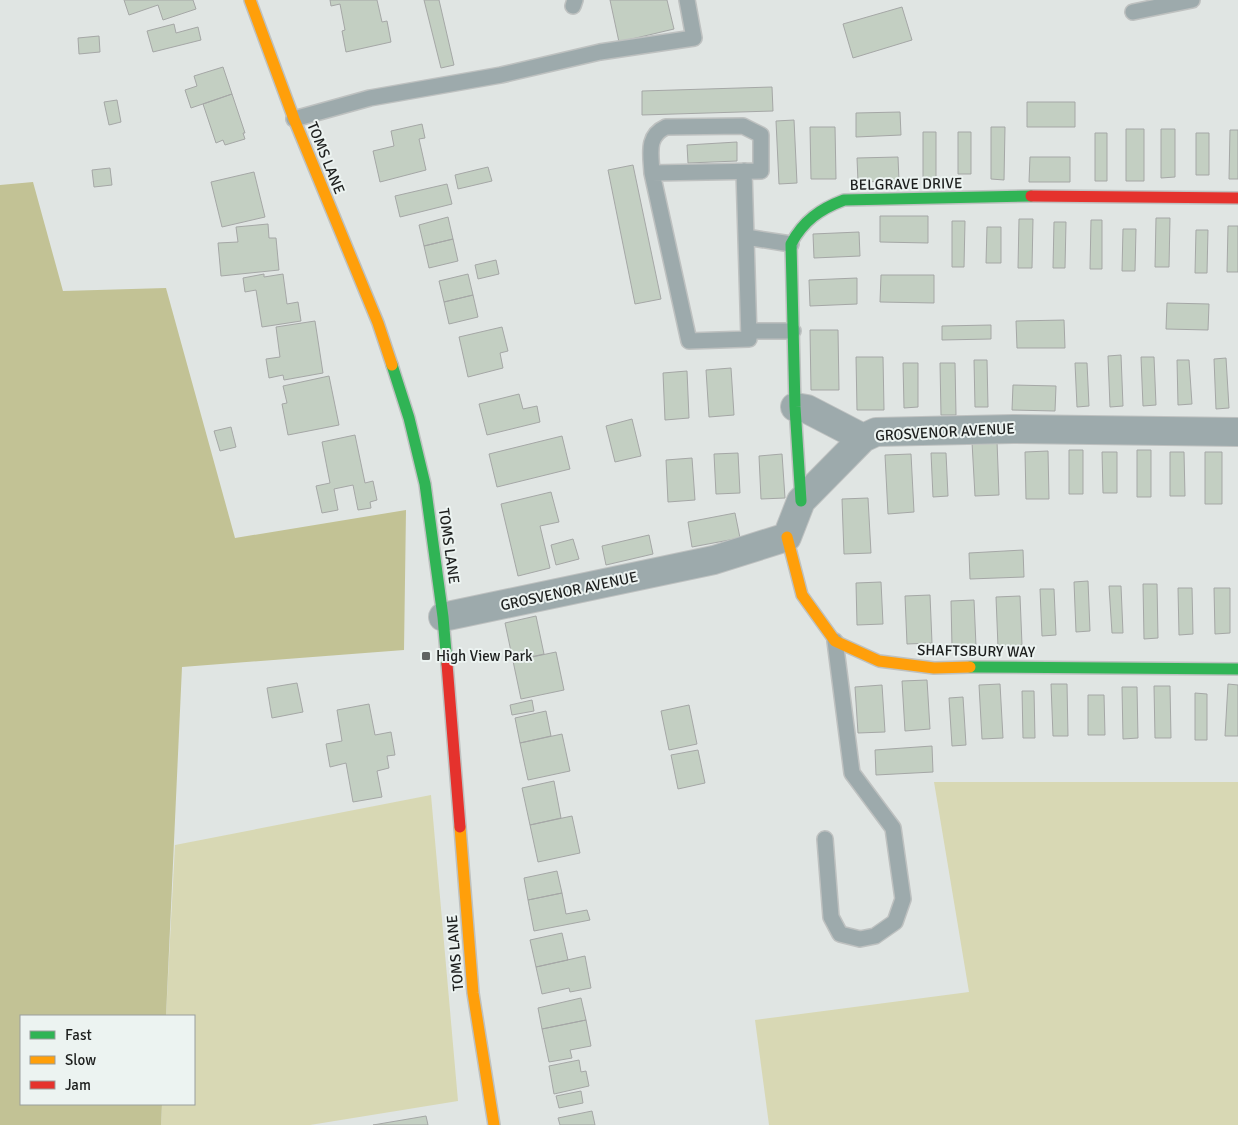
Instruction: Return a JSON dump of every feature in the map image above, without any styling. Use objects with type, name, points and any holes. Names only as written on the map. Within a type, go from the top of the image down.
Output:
[{"type":"street","name":"TOMS LANE","points":[[250,0],[294,119],[378,323],[409,418],[425,484],[443,617],[473,993],[494,1125]]},
{"type":"street","name":"BELGRAVE DRIVE","points":[[791,244],[797,231],[809,216],[823,207],[844,200],[1009,196],[1238,198]]},
{"type":"street","points":[[791,244],[795,407],[801,501]]},
{"type":"street","points":[[795,407],[807,409],[863,438]]},
{"type":"street","name":"GROSVENOR AVENUE","points":[[443,617],[714,560],[788,537],[801,501],[863,438],[876,432],[1013,429],[1238,432]]},
{"type":"street","name":"SHAFTSBURY WAY","points":[[788,537],[802,595],[835,641],[879,661],[934,668],[1012,666],[1238,669]]},
{"type":"lane","points":[[294,119],[370,98],[500,75],[600,52],[694,38],[687,0]]},
{"type":"lane","points":[[1133,12],[1192,0]]},
{"type":"lane","points":[[652,173],[744,171],[761,171],[760,134],[743,126],[666,127],[656,131],[651,142],[652,173],[689,341],[750,339],[744,171]]},
{"type":"lane","points":[[746,237],[791,244]]},
{"type":"lane","points":[[749,331],[793,330]]},
{"type":"lane","points":[[825,839],[831,917],[840,934],[860,940],[875,936],[895,922],[903,899],[893,828],[852,773],[835,641]]},
{"type":"green space","points":[[33,182],[63,291],[166,288],[235,538],[406,510],[404,650],[182,667],[166,1015],[20,1015],[20,1105],[162,1105],[161,1125],[0,1125],[0,185]]},
{"type":"green space","points":[[934,782],[1238,782],[1238,1125],[769,1125],[755,1020],[969,992]]},
{"type":"green space","points":[[431,795],[458,1101],[310,1125],[161,1125],[162,1105],[195,1105],[195,1015],[166,1015],[175,845]]},
{"type":"building","points":[[124,0],[193,0],[196,9],[163,20],[158,5],[129,15]]},
{"type":"building","points":[[330,0],[377,0],[382,22],[387,21],[391,42],[346,52],[342,31],[345,30],[340,4],[331,6]]},
{"type":"building","points":[[424,0],[439,0],[454,65],[441,68]]},
{"type":"building","points":[[610,0],[667,0],[674,29],[619,42]]},
{"type":"building","points":[[902,7],[912,40],[853,58],[843,24]]},
{"type":"building","points":[[174,24],[176,33],[198,27],[201,40],[153,52],[147,31]]},
{"type":"building","points":[[99,36],[100,52],[79,54],[78,38]]},
{"type":"building","points":[[223,67],[232,94],[191,108],[185,90],[197,86],[194,76]]},
{"type":"building","points":[[772,87],[773,111],[642,115],[642,91]]},
{"type":"building","points":[[232,94],[245,133],[243,133],[245,139],[225,145],[223,140],[216,143],[203,104]]},
{"type":"building","points":[[117,100],[121,122],[109,125],[104,102]]},
{"type":"building","points":[[1027,102],[1075,102],[1075,127],[1027,127]]},
{"type":"building","points":[[900,112],[901,135],[856,137],[856,113]]},
{"type":"building","points":[[794,120],[797,183],[779,184],[776,121]]},
{"type":"building","points":[[422,124],[425,138],[419,139],[426,170],[380,182],[373,151],[394,146],[391,131]]},
{"type":"building","points":[[810,127],[835,127],[836,179],[811,179]]},
{"type":"building","points":[[991,127],[1005,127],[1004,180],[991,179]]},
{"type":"building","points":[[1126,129],[1144,129],[1144,181],[1126,181]]},
{"type":"building","points":[[1161,129],[1175,129],[1175,177],[1161,178]]},
{"type":"building","points":[[1230,130],[1238,130],[1238,179],[1229,179]]},
{"type":"building","points":[[923,132],[936,132],[936,179],[923,179]]},
{"type":"building","points":[[958,132],[971,132],[971,174],[958,174]]},
{"type":"building","points":[[1095,133],[1107,133],[1107,181],[1095,181]]},
{"type":"building","points":[[1196,133],[1209,133],[1209,175],[1196,175]]},
{"type":"building","points":[[737,142],[737,161],[688,163],[687,145]]},
{"type":"building","points":[[898,157],[899,181],[858,182],[857,158]]},
{"type":"building","points":[[1030,157],[1070,157],[1070,182],[1029,182]]},
{"type":"building","points":[[633,165],[661,299],[635,304],[608,170]]},
{"type":"building","points":[[488,167],[492,181],[458,189],[455,175]]},
{"type":"building","points":[[110,168],[112,185],[94,187],[92,170]]},
{"type":"building","points":[[254,172],[265,217],[222,227],[211,182]]},
{"type":"building","points":[[447,184],[452,204],[400,217],[395,196]]},
{"type":"building","points":[[880,216],[928,216],[928,243],[880,242]]},
{"type":"building","points":[[448,217],[453,239],[424,246],[419,225]]},
{"type":"building","points":[[1156,218],[1170,218],[1169,267],[1155,267]]},
{"type":"building","points":[[1019,219],[1033,219],[1032,268],[1018,268]]},
{"type":"building","points":[[1091,220],[1102,220],[1102,269],[1090,269]]},
{"type":"building","points":[[952,221],[965,221],[964,267],[952,267]]},
{"type":"building","points":[[1054,222],[1066,222],[1065,268],[1053,268]]},
{"type":"building","points":[[268,224],[269,238],[276,238],[279,270],[221,276],[218,243],[238,242],[236,227]]},
{"type":"building","points":[[1228,226],[1238,226],[1238,272],[1227,272]]},
{"type":"building","points":[[987,227],[1001,227],[1001,263],[986,263]]},
{"type":"building","points":[[1123,229],[1136,229],[1135,271],[1122,271]]},
{"type":"building","points":[[1196,230],[1208,230],[1207,273],[1195,273]]},
{"type":"building","points":[[859,232],[860,256],[814,258],[813,234]]},
{"type":"building","points":[[453,239],[458,261],[429,268],[424,246]]},
{"type":"building","points":[[496,260],[499,274],[478,279],[475,265]]},
{"type":"building","points":[[264,274],[264,277],[283,274],[287,304],[298,302],[301,321],[262,327],[256,290],[245,292],[243,278]]},
{"type":"building","points":[[468,274],[473,295],[444,302],[439,281]]},
{"type":"building","points":[[881,275],[934,275],[934,303],[880,302]]},
{"type":"building","points":[[857,278],[857,304],[810,306],[809,280]]},
{"type":"building","points":[[473,295],[478,317],[449,324],[444,302]]},
{"type":"building","points":[[1167,303],[1209,304],[1208,330],[1166,329]]},
{"type":"building","points":[[1064,320],[1065,348],[1017,348],[1016,321]]},
{"type":"building","points":[[315,321],[323,373],[284,380],[283,375],[269,378],[266,359],[280,357],[276,327]]},
{"type":"building","points":[[991,325],[991,339],[942,340],[942,326]]},
{"type":"building","points":[[502,327],[508,351],[500,353],[503,368],[468,377],[459,337]]},
{"type":"building","points":[[810,330],[838,330],[839,390],[811,390]]},
{"type":"building","points":[[1121,355],[1123,406],[1110,407],[1108,356]]},
{"type":"building","points":[[856,357],[883,357],[884,410],[857,410]]},
{"type":"building","points":[[1141,357],[1154,357],[1156,405],[1143,406]]},
{"type":"building","points":[[1226,358],[1229,408],[1216,409],[1214,359]]},
{"type":"building","points":[[974,360],[987,360],[988,407],[975,407]]},
{"type":"building","points":[[1177,360],[1189,360],[1192,404],[1178,405]]},
{"type":"building","points":[[903,363],[918,363],[918,407],[904,408]]},
{"type":"building","points":[[940,363],[955,363],[956,415],[941,415]]},
{"type":"building","points":[[1075,363],[1087,363],[1089,406],[1077,407]]},
{"type":"building","points":[[731,368],[734,415],[709,417],[706,370]]},
{"type":"building","points":[[687,371],[689,418],[665,420],[663,373]]},
{"type":"building","points":[[329,376],[339,425],[288,435],[282,404],[287,403],[283,386]]},
{"type":"building","points":[[1013,385],[1056,386],[1055,411],[1012,410]]},
{"type":"building","points":[[519,394],[523,409],[537,406],[540,422],[487,435],[479,404]]},
{"type":"building","points":[[632,419],[641,456],[615,462],[606,426]]},
{"type":"building","points":[[231,427],[236,447],[220,451],[214,431]]},
{"type":"building","points":[[355,435],[365,483],[373,481],[377,500],[370,502],[371,508],[358,510],[353,485],[334,489],[338,510],[322,513],[316,486],[330,483],[322,442]]},
{"type":"building","points":[[562,436],[570,469],[497,487],[489,454]]},
{"type":"building","points":[[997,441],[999,495],[975,496],[972,442]]},
{"type":"building","points":[[1069,450],[1083,450],[1083,494],[1069,494]]},
{"type":"building","points":[[1137,450],[1151,450],[1151,497],[1137,497]]},
{"type":"building","points":[[1048,451],[1049,499],[1026,499],[1025,452]]},
{"type":"building","points":[[1102,452],[1117,452],[1117,493],[1103,493]]},
{"type":"building","points":[[1170,452],[1184,452],[1185,496],[1170,496]]},
{"type":"building","points":[[1205,452],[1222,452],[1222,504],[1205,504]]},
{"type":"building","points":[[738,453],[740,493],[716,494],[714,454]]},
{"type":"building","points":[[931,453],[946,453],[948,496],[933,497]]},
{"type":"building","points":[[782,454],[785,498],[761,499],[759,456]]},
{"type":"building","points":[[911,454],[914,512],[888,514],[885,455]]},
{"type":"building","points":[[692,458],[695,500],[668,502],[666,460]]},
{"type":"building","points":[[551,492],[559,522],[540,526],[550,568],[518,576],[501,504]]},
{"type":"building","points":[[868,498],[871,553],[844,554],[842,499]]},
{"type":"building","points":[[735,513],[740,538],[692,547],[688,522]]},
{"type":"building","points":[[649,535],[653,554],[606,565],[602,546]]},
{"type":"building","points":[[573,539],[579,559],[556,565],[551,545]]},
{"type":"building","points":[[1023,550],[1024,577],[970,579],[969,553]]},
{"type":"building","points":[[1088,581],[1090,631],[1076,632],[1074,582]]},
{"type":"building","points":[[881,582],[883,624],[857,625],[856,583]]},
{"type":"building","points":[[1143,584],[1157,584],[1158,638],[1144,639]]},
{"type":"building","points":[[1109,586],[1121,586],[1123,633],[1112,633]]},
{"type":"building","points":[[1178,588],[1192,588],[1193,634],[1179,635]]},
{"type":"building","points":[[1214,588],[1230,588],[1230,633],[1215,634]]},
{"type":"building","points":[[1040,589],[1054,589],[1056,635],[1042,636]]},
{"type":"building","points":[[930,595],[932,643],[907,644],[905,596]]},
{"type":"building","points":[[1020,596],[1022,645],[998,647],[996,597]]},
{"type":"building","points":[[974,600],[976,646],[952,647],[951,601]]},
{"type":"building","points":[[536,616],[544,654],[513,661],[505,623]]},
{"type":"building","points":[[556,652],[564,690],[521,699],[513,661]]},
{"type":"building","points":[[927,680],[930,729],[905,731],[902,681]]},
{"type":"building","points":[[297,683],[303,712],[272,718],[267,688]]},
{"type":"building","points":[[1000,684],[1003,738],[982,739],[979,685]]},
{"type":"building","points":[[1051,684],[1067,684],[1068,736],[1053,736]]},
{"type":"building","points":[[1228,684],[1238,685],[1238,736],[1225,736]]},
{"type":"building","points":[[882,685],[885,732],[858,733],[855,687]]},
{"type":"building","points":[[1154,686],[1170,686],[1171,738],[1155,738]]},
{"type":"building","points":[[1122,687],[1137,687],[1138,738],[1123,739]]},
{"type":"building","points":[[1022,691],[1034,691],[1035,738],[1023,738]]},
{"type":"building","points":[[1195,693],[1207,694],[1207,740],[1195,740]]},
{"type":"building","points":[[1088,695],[1104,695],[1105,735],[1088,735]]},
{"type":"building","points":[[963,697],[966,745],[952,746],[949,698]]},
{"type":"building","points":[[532,700],[534,711],[512,715],[510,705]]},
{"type":"building","points":[[369,704],[375,735],[391,732],[395,755],[387,756],[389,768],[377,771],[382,797],[353,802],[346,763],[330,767],[326,744],[342,741],[337,710]]},
{"type":"building","points":[[689,705],[697,744],[669,750],[661,711]]},
{"type":"building","points":[[546,711],[551,736],[520,743],[515,718]]},
{"type":"building","points":[[562,734],[570,771],[528,780],[520,743]]},
{"type":"building","points":[[932,746],[933,772],[876,775],[875,750]]},
{"type":"building","points":[[698,750],[705,783],[678,789],[671,755]]},
{"type":"building","points":[[554,781],[561,818],[530,825],[522,788]]},
{"type":"building","points":[[572,816],[580,853],[538,862],[530,825]]},
{"type":"building","points":[[557,871],[562,893],[528,900],[524,878]]},
{"type":"building","points":[[562,893],[566,914],[587,910],[590,920],[534,931],[528,900]]},
{"type":"building","points":[[562,933],[568,960],[536,967],[530,940]]},
{"type":"building","points":[[585,956],[591,988],[570,992],[569,988],[542,994],[536,967]]},
{"type":"building","points":[[581,998],[586,1020],[542,1029],[538,1008]]},
{"type":"building","points":[[586,1020],[591,1046],[570,1050],[572,1058],[549,1062],[542,1029]]},
{"type":"building","points":[[579,1060],[581,1072],[586,1071],[589,1086],[554,1094],[549,1066]]},
{"type":"building","points":[[581,1091],[583,1103],[559,1108],[556,1096]]},
{"type":"building","points":[[592,1111],[595,1125],[560,1125],[558,1118]]},
{"type":"building","points":[[426,1116],[428,1125],[373,1125]]},
{"type":"traffic: fast","points":[[801,501],[795,407],[791,244],[801,229],[827,207],[844,200],[1031,196]]},
{"type":"traffic: fast","points":[[392,365],[409,418],[425,484],[443,617],[447,664]]},
{"type":"traffic: fast","points":[[970,667],[1238,669]]},
{"type":"traffic: slow","points":[[250,0],[294,119],[378,323],[392,365]]},
{"type":"traffic: slow","points":[[787,537],[802,595],[835,641],[879,661],[934,668],[970,667]]},
{"type":"traffic: slow","points":[[460,827],[473,993],[494,1125]]},
{"type":"traffic: jam","points":[[1031,196],[1238,198]]},
{"type":"traffic: jam","points":[[447,664],[460,827]]},
{"type":"place","name":"High View Park","points":[[426,656]]}]
